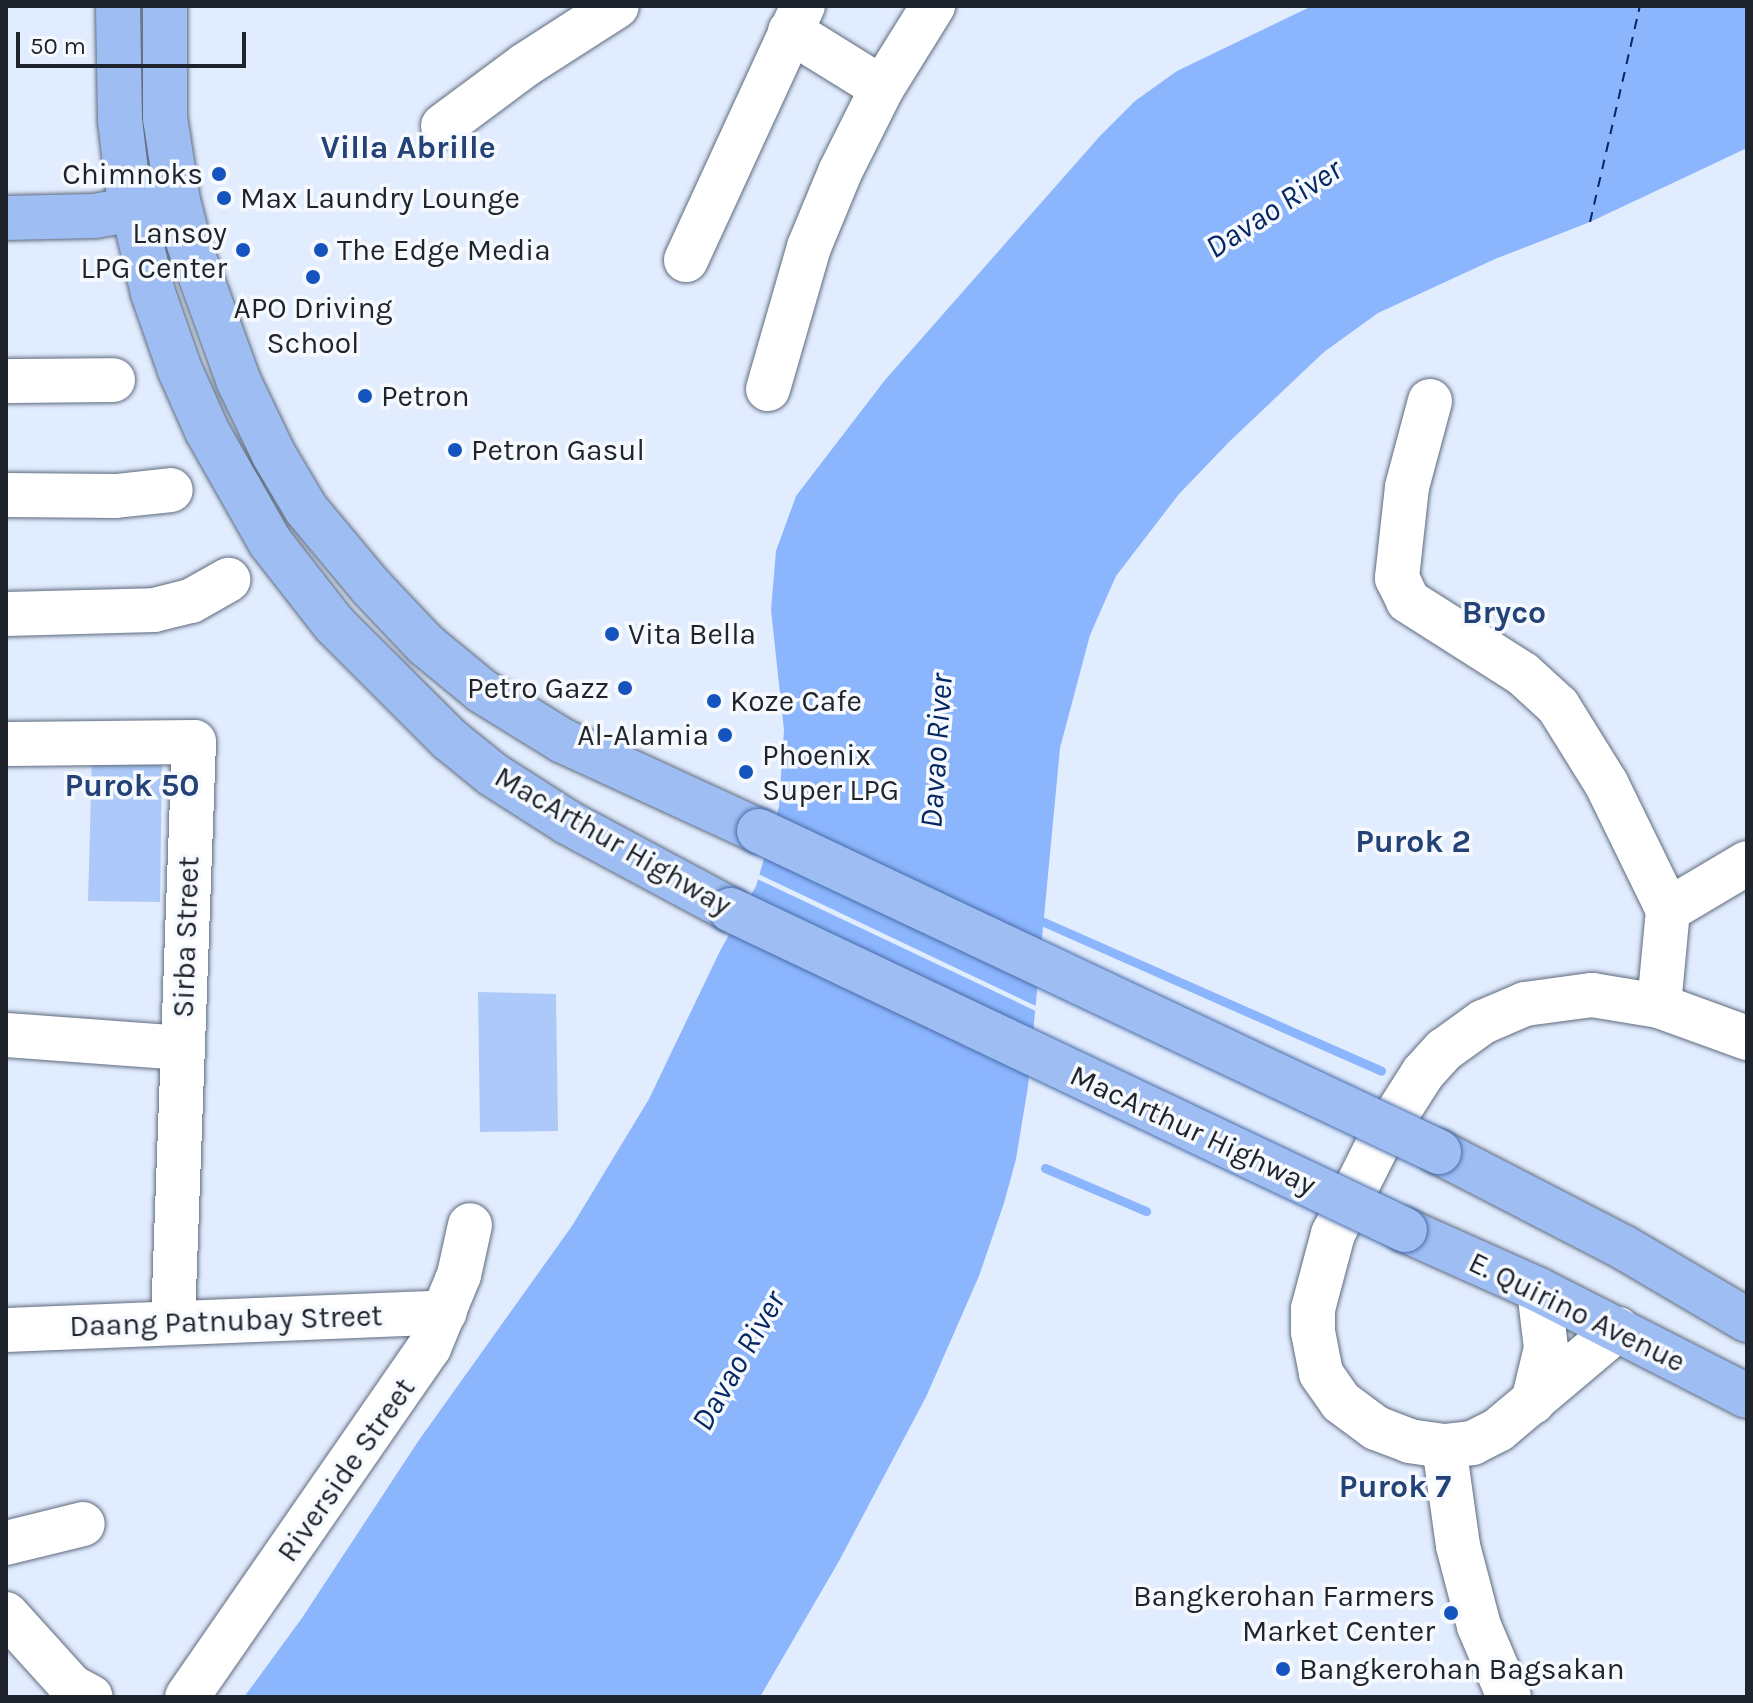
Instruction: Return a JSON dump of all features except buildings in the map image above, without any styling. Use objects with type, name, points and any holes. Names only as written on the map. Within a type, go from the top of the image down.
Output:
[{"type":"main road","name":"MacArthur Highway","points":[[118,6],[120,120],[132,210],[166,334],[207,431],[270,542],[334,624],[449,739],[492,774],[567,822],[731,910],[1405,1230]]},
{"type":"main road","name":"MacArthur Highway","points":[[165,6],[165,118],[178,201],[199,280],[239,382],[274,455],[306,509],[371,587],[426,645],[482,691],[526,719],[601,759],[1439,1152],[1623,1247],[1747,1320]]},
{"type":"main road","points":[[6,218],[76,217],[178,201]]},
{"type":"main road","name":"E. Quirino Avenue","points":[[1405,1230],[1539,1290],[1747,1396]]},
{"type":"street","points":[[443,126],[525,65],[617,6]]},
{"type":"street","points":[[768,389],[809,247],[840,172],[882,88],[933,6]]},
{"type":"street","points":[[686,260],[797,18],[882,88]]},
{"type":"street","points":[[6,381],[113,380]]},
{"type":"street","points":[[1430,401],[1407,487],[1397,578],[1408,601],[1523,674],[1558,706],[1606,783],[1668,910],[1659,1006]]},
{"type":"street","points":[[6,495],[116,496],[171,490]]},
{"type":"street","points":[[6,614],[154,610],[191,601],[228,580]]},
{"type":"street","name":"Sirba Street","points":[[6,744],[194,742],[173,1321]]},
{"type":"street","points":[[1668,910],[1747,863]]},
{"type":"street","points":[[1618,1329],[1533,1402],[1485,1438],[1444,1446],[1410,1441],[1376,1428],[1341,1402],[1321,1373],[1314,1343],[1313,1309],[1324,1259],[1355,1187],[1423,1073],[1444,1050],[1483,1022],[1525,1004],[1592,995],[1659,1006],[1747,1038]]},
{"type":"street","points":[[6,1035],[182,1048]]},
{"type":"street","name":"Riverside Street","points":[[187,1697],[429,1348],[445,1312],[470,1225]]},
{"type":"street","points":[[1533,1402],[1546,1348],[1546,1324],[1539,1290]]},
{"type":"street","name":"Daang Patnubay Street","points":[[6,1330],[445,1312]]},
{"type":"street","points":[[1444,1446],[1458,1546],[1479,1626],[1509,1697]]},
{"type":"street","points":[[6,1543],[83,1524]]},
{"type":"street","points":[[6,1614],[72,1687],[91,1697]]},
{"type":"shaded area","points":[[92,757],[162,758],[160,902],[88,901]]},
{"type":"shaded area","points":[[478,992],[556,994],[558,1131],[480,1132]]},
{"type":"water","name":"Davao River","points":[[1312,6],[1747,6],[1747,148],[1590,222],[1495,259],[1378,313],[1324,352],[1231,440],[1179,494],[1116,576],[1090,635],[1060,748],[1028,1086],[1016,1159],[1004,1203],[979,1276],[926,1397],[839,1561],[760,1697],[244,1697],[302,1618],[419,1440],[572,1226],[649,1099],[720,951],[756,886],[779,807],[784,730],[771,610],[776,551],[796,496],[885,380],[1100,136],[1135,101],[1177,71]]},
{"type":"pier","points":[[756,873],[1040,1008],[1040,1013],[755,878]]},
{"type":"waterway","points":[[1037,919],[1381,1071]]},
{"type":"waterway","points":[[1045,1168],[1146,1211]]},
{"type":"ferry route","points":[[1590,222],[1640,6]]},
{"type":"place","name":"Chimnoks","points":[[219,174]]},
{"type":"place","name":"Max Laundry Lounge","points":[[224,198]]},
{"type":"place","name":"Lansoy LPG Center","points":[[243,250]]},
{"type":"place","name":"The Edge Media","points":[[321,250]]},
{"type":"place","name":"APO Driving School","points":[[313,277]]},
{"type":"place","name":"Petron","points":[[365,396]]},
{"type":"place","name":"Petron Gasul","points":[[455,450]]},
{"type":"place","name":"Vita Bella","points":[[612,634]]},
{"type":"place","name":"Petro Gazz","points":[[625,688]]},
{"type":"place","name":"Koze Cafe","points":[[714,701]]},
{"type":"place","name":"Al-Alamia","points":[[725,735]]},
{"type":"place","name":"Phoenix Super LPG","points":[[746,772]]},
{"type":"place","name":"Bangkerohan Farmers Market Center","points":[[1451,1613]]},
{"type":"place","name":"Bangkerohan Bagsakan","points":[[1283,1669]]},
{"type":"district","name":"Villa Abrille","points":[[408,148]]},
{"type":"district","name":"Bryco","points":[[1504,613]]},
{"type":"district","name":"Purok 50","points":[[132,786]]},
{"type":"district","name":"Purok 2","points":[[1413,842]]},
{"type":"district","name":"Purok 7","points":[[1395,1487]]}]
